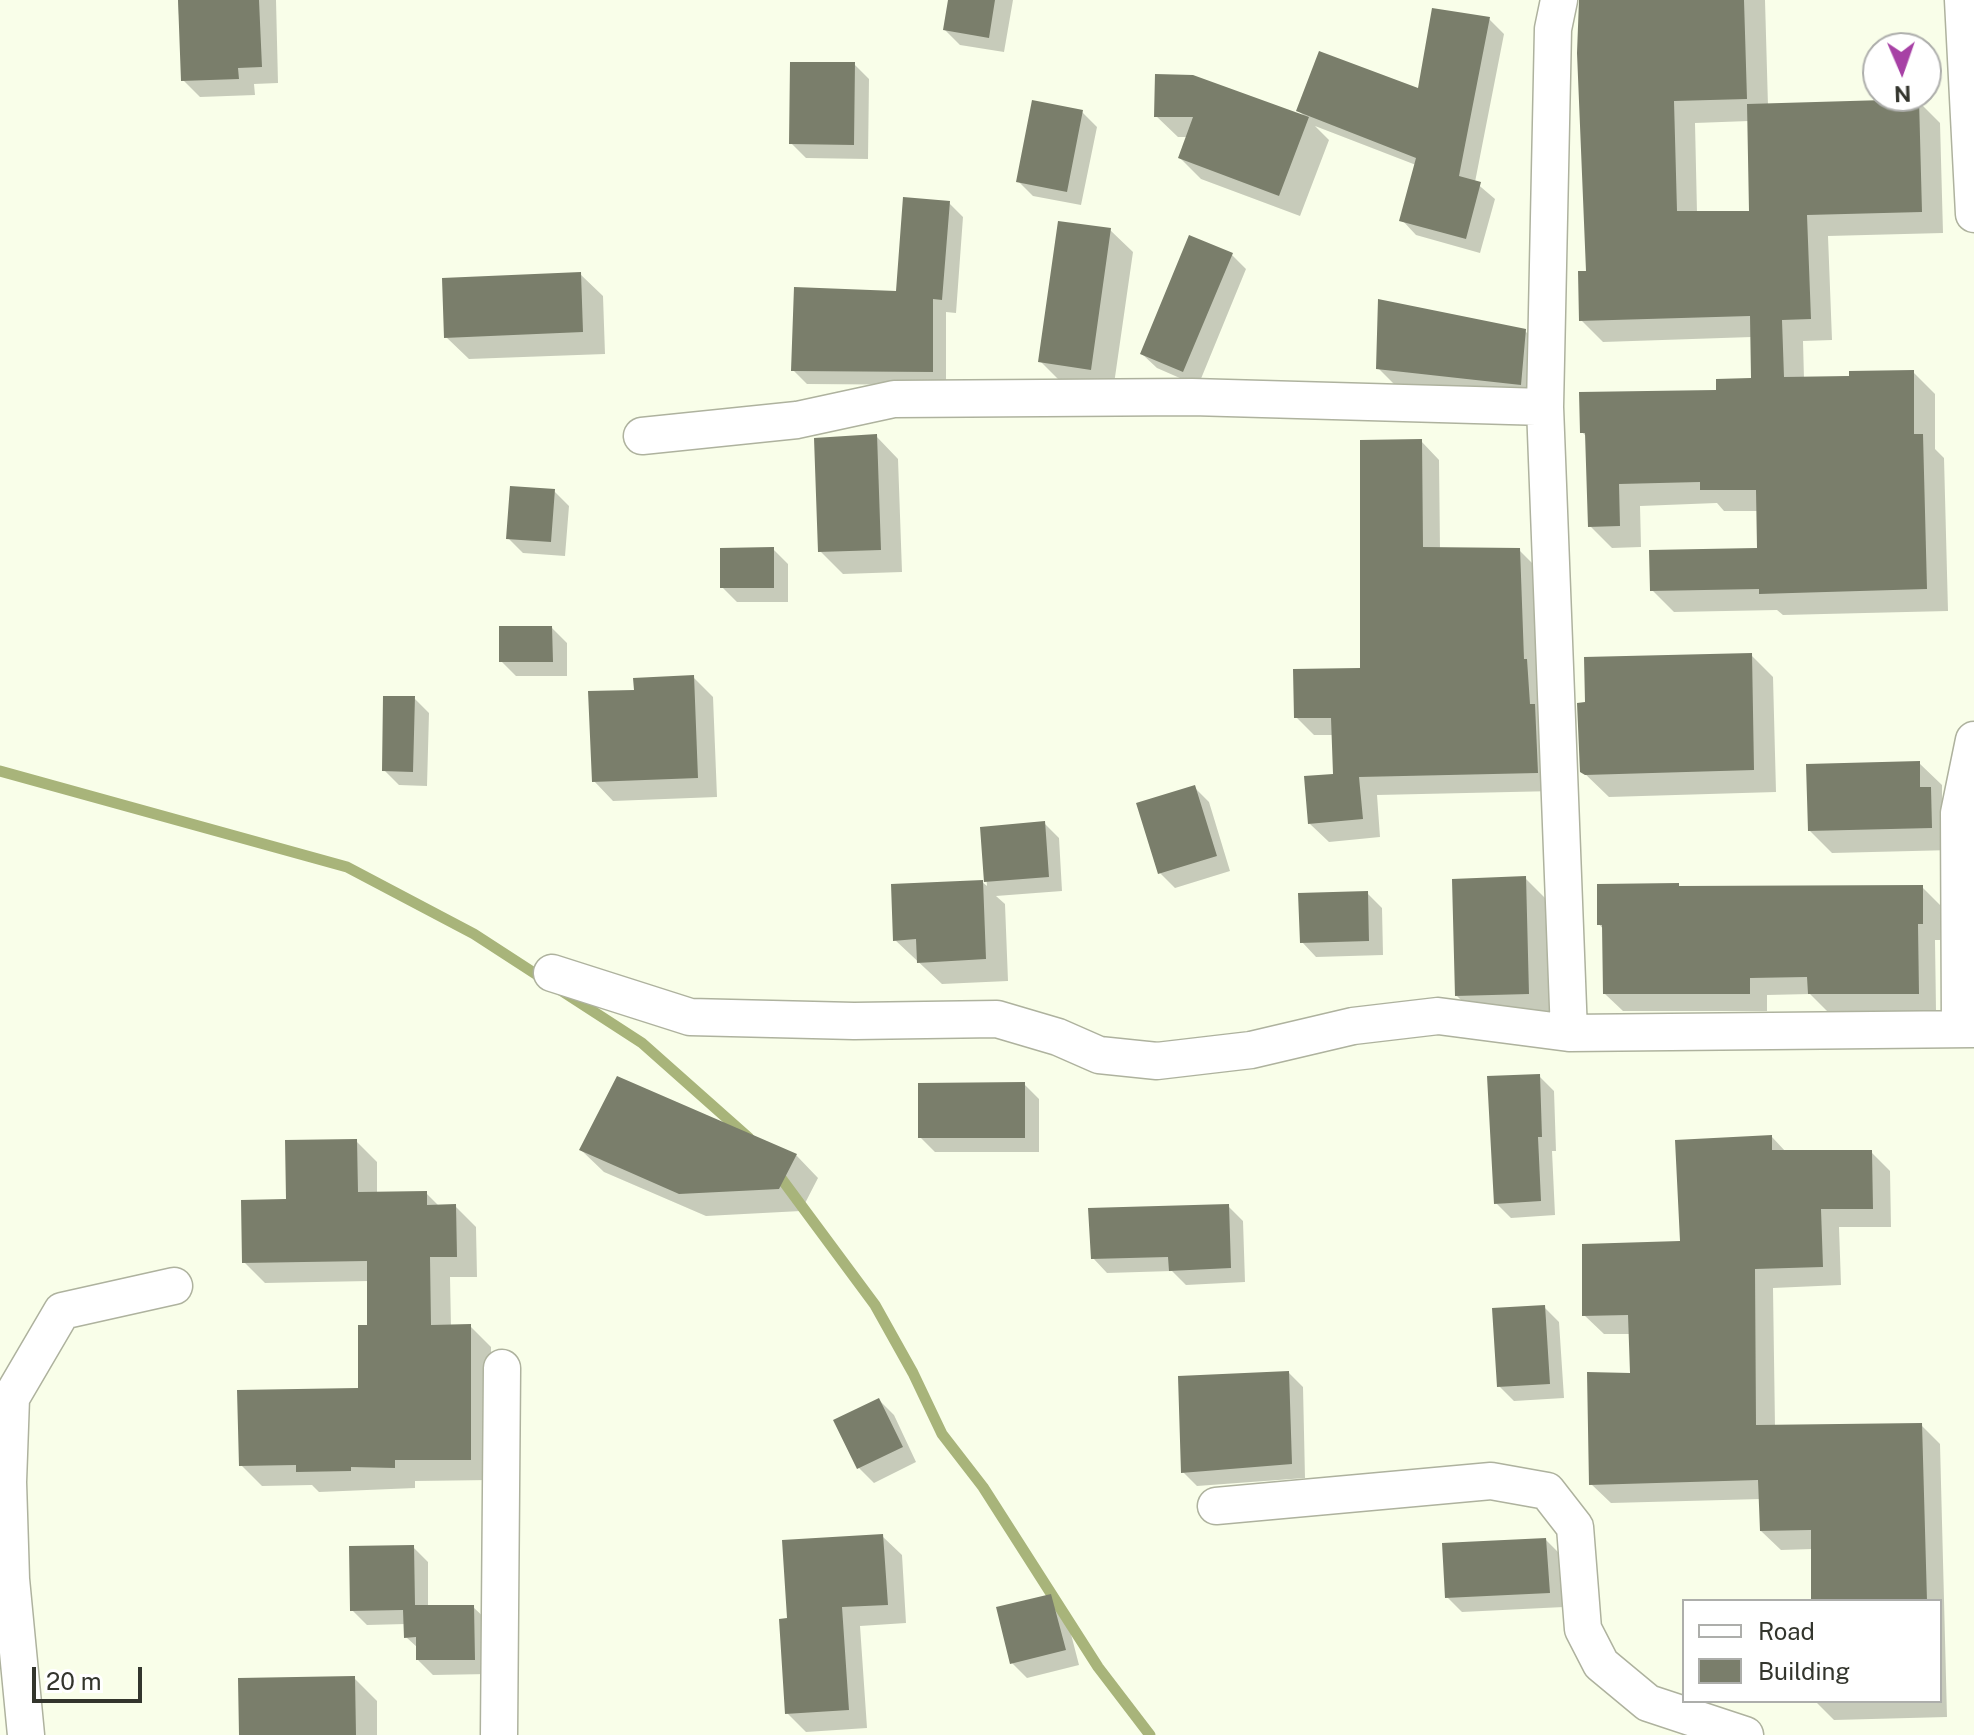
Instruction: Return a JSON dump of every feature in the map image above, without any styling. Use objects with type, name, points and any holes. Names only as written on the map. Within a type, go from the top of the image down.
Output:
[{"type":"street","points":[[1559,0],[1553,29],[1545,407],[1569,1033]]},
{"type":"street","points":[[1963,0],[1974,214]]},
{"type":"street","points":[[642,436],[797,420],[894,399],[1192,397],[1545,407]]},
{"type":"street","points":[[552,973],[690,1017],[854,1021],[997,1019],[1058,1037],[1099,1055],[1157,1061],[1251,1050],[1353,1026],[1438,1016],[1569,1033],[1967,1029],[1959,813],[1974,740]]},
{"type":"street","points":[[26,1735],[11,1579],[8,1482],[11,1398],[62,1311],[174,1286]]},
{"type":"street","points":[[499,1735],[502,1368]]},
{"type":"street","points":[[1216,1506],[1491,1481],[1547,1491],[1575,1527],[1583,1629],[1601,1664],[1648,1703],[1745,1735]]},
{"type":"building","points":[[178,0],[259,0],[262,67],[238,68],[239,79],[181,81]]},
{"type":"building","points":[[948,0],[995,0],[989,38],[943,30]]},
{"type":"building","points":[[1579,0],[1744,0],[1747,99],[1674,101],[1677,211],[1749,211],[1747,104],[1862,101],[1862,112],[1919,112],[1922,212],[1807,215],[1811,319],[1782,320],[1784,377],[1849,376],[1849,371],[1914,370],[1914,434],[1923,434],[1927,589],[1759,594],[1759,589],[1650,591],[1649,550],[1757,548],[1756,490],[1700,490],[1700,482],[1619,484],[1620,526],[1588,527],[1585,433],[1580,433],[1579,392],[1716,390],[1716,379],[1751,378],[1750,316],[1579,321],[1578,271],[1586,271],[1577,53]]},
{"type":"building","points":[[1432,8],[1490,17],[1459,176],[1481,182],[1466,239],[1399,221],[1416,158],[1296,111],[1319,51],[1418,88]]},
{"type":"building","points":[[790,62],[855,62],[854,145],[789,144]]},
{"type":"building","points":[[1155,74],[1193,75],[1309,117],[1279,196],[1178,158],[1193,117],[1154,117]]},
{"type":"building","points":[[1032,100],[1083,110],[1067,192],[1016,182]]},
{"type":"building","points":[[903,197],[950,201],[942,300],[933,299],[933,372],[791,371],[794,287],[896,291]]},
{"type":"building","points":[[1058,221],[1111,228],[1091,370],[1038,362]]},
{"type":"building","points":[[1189,235],[1233,253],[1183,372],[1140,354]]},
{"type":"building","points":[[581,272],[583,332],[444,338],[442,278]]},
{"type":"building","points":[[1378,299],[1526,329],[1521,385],[1376,369]]},
{"type":"building","points":[[877,434],[881,550],[818,552],[814,438]]},
{"type":"building","points":[[1422,439],[1423,547],[1520,548],[1524,659],[1527,659],[1530,704],[1535,704],[1538,773],[1359,777],[1363,819],[1308,824],[1304,776],[1333,774],[1331,718],[1294,718],[1293,669],[1360,668],[1360,440]]},
{"type":"building","points":[[510,486],[555,489],[551,542],[506,539]]},
{"type":"building","points":[[774,547],[774,588],[720,588],[720,548]]},
{"type":"building","points":[[499,626],[552,626],[553,662],[499,662]]},
{"type":"building","points":[[1752,653],[1754,770],[1585,775],[1580,772],[1577,703],[1585,702],[1584,657]]},
{"type":"building","points":[[694,675],[698,778],[592,782],[588,691],[634,690],[633,678]]},
{"type":"building","points":[[383,696],[415,696],[413,772],[382,771]]},
{"type":"building","points":[[1920,761],[1920,787],[1931,787],[1932,828],[1808,831],[1806,764]]},
{"type":"building","points":[[1195,785],[1217,856],[1158,874],[1136,803]]},
{"type":"building","points":[[1045,821],[1049,877],[984,882],[980,827]]},
{"type":"building","points":[[1526,876],[1529,994],[1455,996],[1452,879]]},
{"type":"building","points":[[983,880],[986,959],[917,963],[916,939],[893,941],[891,884]]},
{"type":"building","points":[[1679,883],[1679,886],[1923,885],[1923,924],[1918,924],[1919,994],[1808,994],[1807,977],[1750,978],[1750,994],[1603,994],[1602,925],[1597,925],[1597,884]]},
{"type":"building","points":[[1368,891],[1369,941],[1300,943],[1298,893]]},
{"type":"building","points":[[1540,1074],[1542,1137],[1538,1137],[1541,1201],[1494,1204],[1487,1076]]},
{"type":"building","points":[[617,1076],[797,1154],[779,1189],[679,1194],[579,1150]]},
{"type":"building","points":[[1025,1082],[1025,1138],[918,1138],[918,1083]]},
{"type":"building","points":[[1772,1135],[1772,1150],[1872,1150],[1873,1209],[1821,1209],[1823,1267],[1755,1269],[1756,1425],[1922,1423],[1927,1599],[1811,1599],[1811,1530],[1760,1531],[1758,1480],[1589,1485],[1587,1372],[1630,1373],[1628,1315],[1582,1316],[1582,1244],[1680,1241],[1675,1140]]},
{"type":"building","points":[[357,1139],[358,1192],[427,1191],[427,1205],[456,1204],[457,1257],[430,1257],[431,1325],[471,1324],[471,1460],[395,1460],[395,1468],[351,1467],[351,1471],[296,1472],[296,1465],[239,1466],[237,1390],[358,1388],[358,1325],[367,1325],[367,1261],[242,1263],[241,1200],[286,1199],[285,1140]]},
{"type":"building","points":[[1229,1204],[1231,1268],[1169,1271],[1168,1257],[1091,1259],[1088,1208]]},
{"type":"building","points":[[1545,1305],[1550,1384],[1497,1387],[1492,1308]]},
{"type":"building","points":[[1289,1371],[1292,1464],[1181,1473],[1178,1376]]},
{"type":"building","points":[[879,1398],[903,1447],[857,1469],[833,1420]]},
{"type":"building","points":[[883,1534],[888,1605],[842,1607],[849,1710],[785,1714],[779,1619],[787,1618],[782,1540]]},
{"type":"building","points":[[1546,1538],[1550,1593],[1445,1598],[1442,1543]]},
{"type":"building","points":[[414,1545],[415,1605],[474,1605],[475,1660],[416,1660],[416,1637],[404,1638],[403,1610],[350,1611],[349,1546]]},
{"type":"building","points":[[1051,1594],[1066,1650],[1010,1664],[996,1607]]},
{"type":"building","points":[[355,1676],[356,1735],[239,1735],[238,1678]]},
{"type":"waterway","points":[[0,771],[347,867],[474,934],[642,1043],[749,1138]]},
{"type":"waterway","points":[[775,1170],[875,1305],[942,1434],[983,1487],[1098,1667],[1150,1735]]}]
